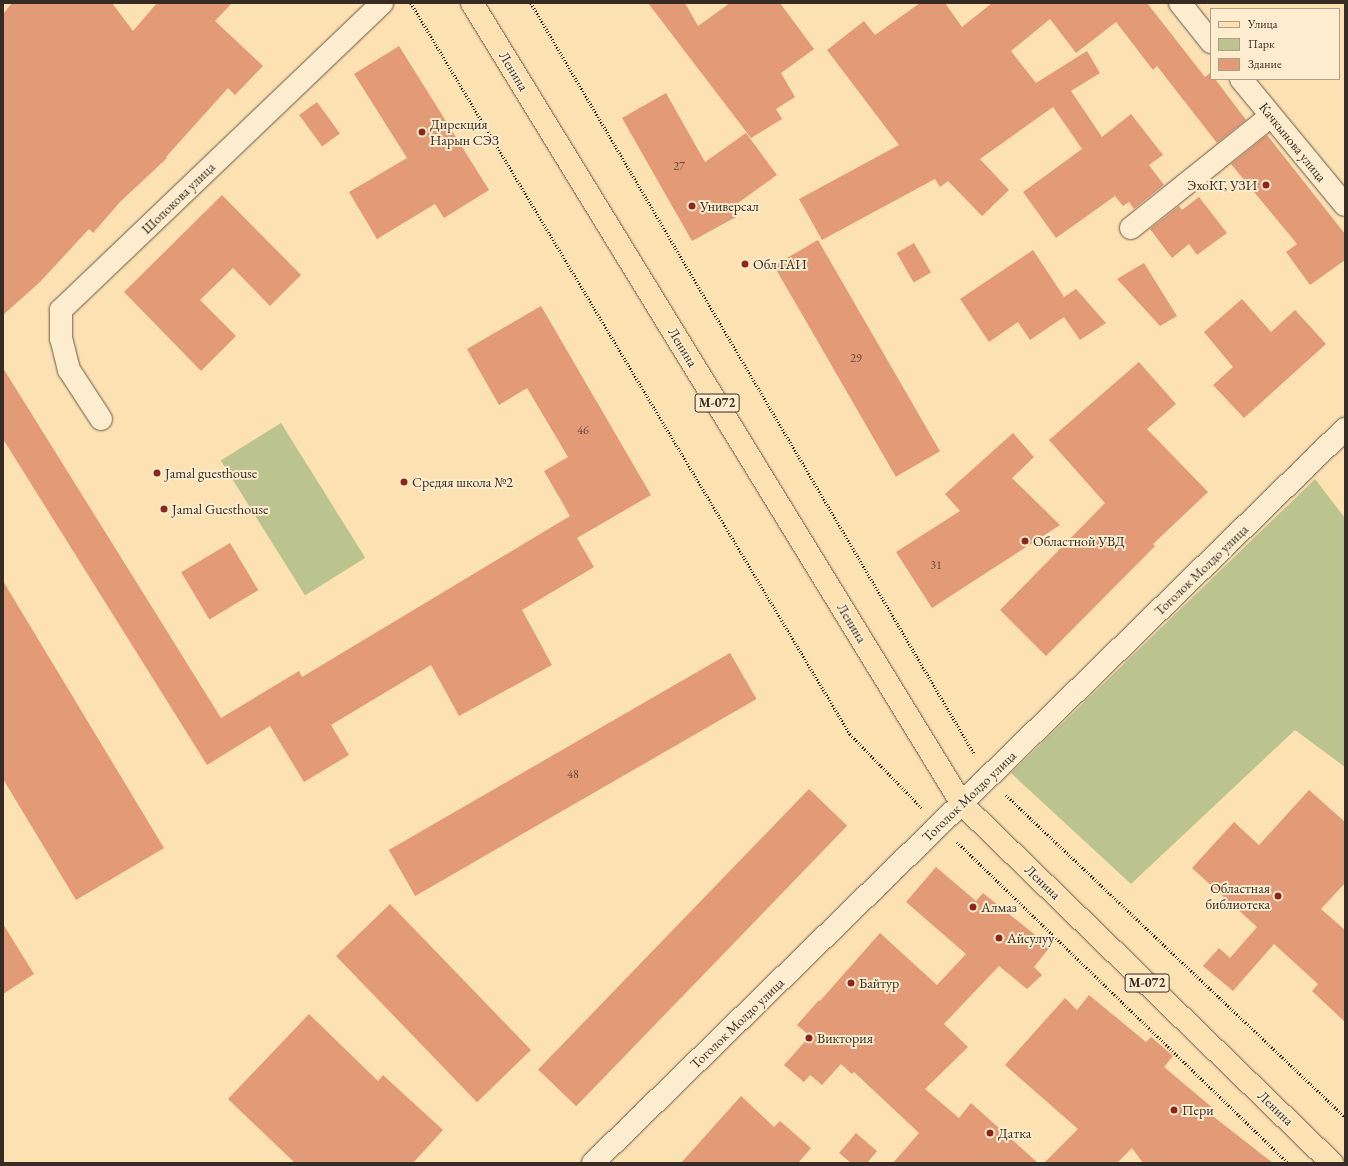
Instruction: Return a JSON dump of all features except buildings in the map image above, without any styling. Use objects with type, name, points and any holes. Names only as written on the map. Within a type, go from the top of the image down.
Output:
[{"type":"main road","name":"Ленина","points":[[472,3],[962,804],[1332,1163]]},
{"type":"street","name":"Шопокова улица","points":[[101,419],[69,370],[61,339],[61,310],[382,3]]},
{"type":"street","points":[[1180,3],[1210,41]]},
{"type":"street","name":"Качкынова улица","points":[[1242,80],[1345,205]]},
{"type":"street","points":[[1131,228],[1271,116]]},
{"type":"street","name":"Тоголок Молдо улица","points":[[593,1163],[1345,429]]},
{"type":"path","points":[[530,3],[988,778],[1345,1117]]},
{"type":"green space","points":[[281,423],[365,558],[305,595],[221,461]]},
{"type":"green space","points":[[1315,479],[1345,518],[1345,767],[1295,730],[1131,884],[1011,773]]},
{"type":"place","name":"Дирекция Нарын СЭЗ","points":[[422,132]]},
{"type":"place","name":"ЭхоКГ, УЗИ","points":[[1266,185]]},
{"type":"place","name":"Универсал","points":[[692,206]]},
{"type":"place","name":"Обл ГАИ","points":[[745,264]]},
{"type":"place","name":"Jamal guesthouse","points":[[157,473]]},
{"type":"place","name":"Средяя школа №2","points":[[404,482]]},
{"type":"place","name":"Jamal Guesthouse","points":[[164,509]]},
{"type":"place","name":"Областной УВД","points":[[1025,541]]},
{"type":"place","name":"Областная библиотека","points":[[1278,896]]},
{"type":"place","name":"Алмаз","points":[[973,907]]},
{"type":"place","name":"Айсулуу","points":[[999,938]]},
{"type":"place","name":"Байтур","points":[[851,983]]},
{"type":"place","name":"Виктория","points":[[809,1038]]},
{"type":"place","name":"Пери","points":[[1174,1110]]},
{"type":"place","name":"Датка","points":[[990,1133]]}]
